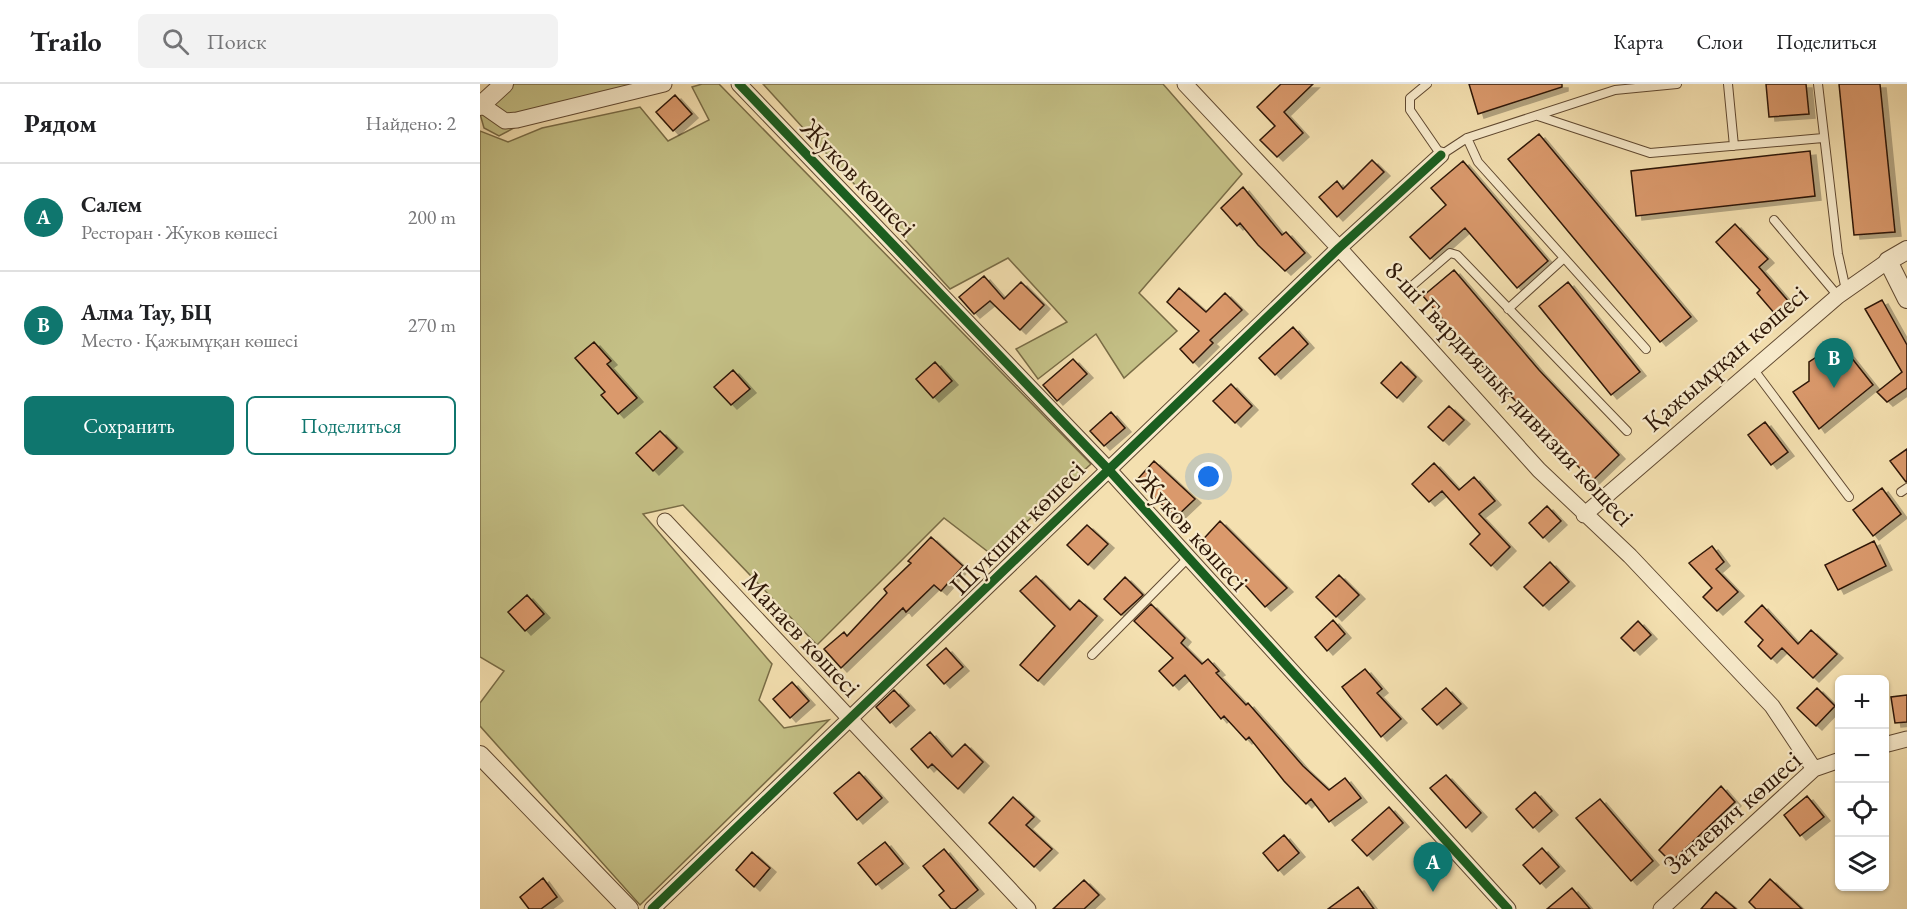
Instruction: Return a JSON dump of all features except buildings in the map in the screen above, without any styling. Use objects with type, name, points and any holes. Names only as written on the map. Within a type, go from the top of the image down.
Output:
[{"type":"street","points":[[504,84],[481,106],[505,121],[664,84]]},
{"type":"street","name":"Жуков көшесі","points":[[739,84],[1108,469],[1508,909]]},
{"type":"street","name":"8-ші Гвардиялық дивизия көшесі","points":[[1185,84],[1339,248],[1539,470],[1630,556],[1772,706],[1815,769]]},
{"type":"street","name":"Шукшин көшесі","points":[[652,909],[1339,248],[1441,155]]},
{"type":"street","name":"Қажымұқан көшесі","points":[[1584,515],[1842,293],[1907,250]]},
{"type":"street","points":[[1888,261],[1907,299]]},
{"type":"street","name":"Манаев көшесі","points":[[664,521],[1028,909]]},
{"type":"street","points":[[1889,744],[1907,739]]},
{"type":"street","points":[[480,755],[629,909]]},
{"type":"street","name":"Затаевич көшесі","points":[[1661,909],[1815,769],[1835,762]]},
{"type":"lane","points":[[1427,84],[1410,98],[1410,110],[1441,155],[1467,138],[1616,90],[1677,84]]},
{"type":"lane","points":[[1728,84],[1734,146]]},
{"type":"lane","points":[[1818,84],[1842,293]]},
{"type":"lane","points":[[1536,116],[1650,153],[1823,138]]},
{"type":"lane","points":[[1467,138],[1478,162],[1646,349]]},
{"type":"lane","points":[[1774,220],[1842,293]]},
{"type":"lane","points":[[1413,285],[1450,252],[1457,255],[1628,431]]},
{"type":"lane","points":[[1508,309],[1564,258]]},
{"type":"lane","points":[[1754,370],[1849,497]]},
{"type":"lane","points":[[1092,654],[1188,558]]},
{"type":"shaded area","points":[[514,84],[647,84],[534,117],[499,136],[484,128],[480,114]]},
{"type":"shaded area","points":[[702,84],[719,84],[1091,464],[991,554],[944,518],[817,645],[683,505],[643,514],[772,664],[759,700],[784,728],[829,720],[640,905],[480,726],[480,703],[504,671],[480,657],[480,131],[508,142],[542,128],[640,107],[668,141],[709,120],[692,87]]},
{"type":"shaded area","points":[[763,84],[1163,84],[1242,174],[1139,293],[1177,331],[1124,378],[1096,334],[1038,379],[1016,349],[1067,322],[1008,258],[950,289]]},
{"type":"cycle path","points":[[739,84],[1108,469],[1508,909]]},
{"type":"cycle path","points":[[652,909],[1339,248],[1441,155]]},
{"type":"place","name":"Алма Тау, БЦ","points":[[1834,388]]},
{"type":"place","name":"Салем","points":[[1433,892]]}]
